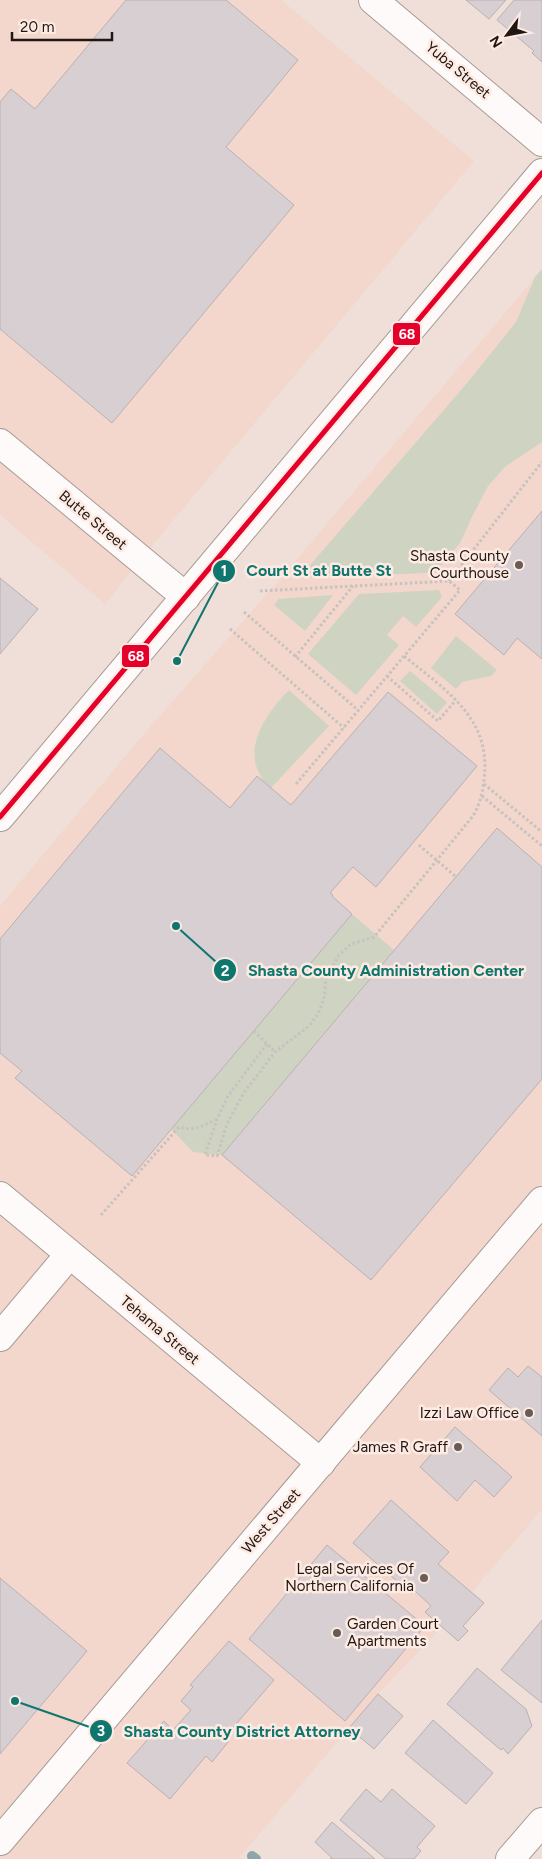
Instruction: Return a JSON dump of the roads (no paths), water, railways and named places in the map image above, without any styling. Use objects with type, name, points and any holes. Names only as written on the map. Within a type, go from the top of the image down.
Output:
[{"type":"street","name":"Yuba Street","points":[[374,0],[542,142]]},
{"type":"street","points":[[0,817],[542,173]]},
{"type":"street","name":"Butte Street","points":[[0,443],[186,597]]},
{"type":"street","name":"Tehama Street","points":[[0,1196],[321,1463]]},
{"type":"street","name":"West Street","points":[[0,1841],[542,1201]]},
{"type":"street","points":[[0,1337],[69,1255]]},
{"type":"street","points":[[510,1859],[542,1822]]},
{"type":"waterway","points":[[252,1856],[256,1859]]},
{"type":"place","name":"Shasta County Courthouse","points":[[519,565]]},
{"type":"place","name":"Court St at Butte St","points":[[177,661]]},
{"type":"place","name":"Shasta County Administration Center","points":[[176,926]]},
{"type":"place","name":"Izzi Law Office","points":[[529,1413]]},
{"type":"place","name":"James R Graff","points":[[458,1447]]},
{"type":"place","name":"Legal Services Of Northern California","points":[[424,1578]]},
{"type":"place","name":"Garden Court Apartments","points":[[337,1633]]},
{"type":"place","name":"Shasta County District Attorney","points":[[15,1701]]}]
